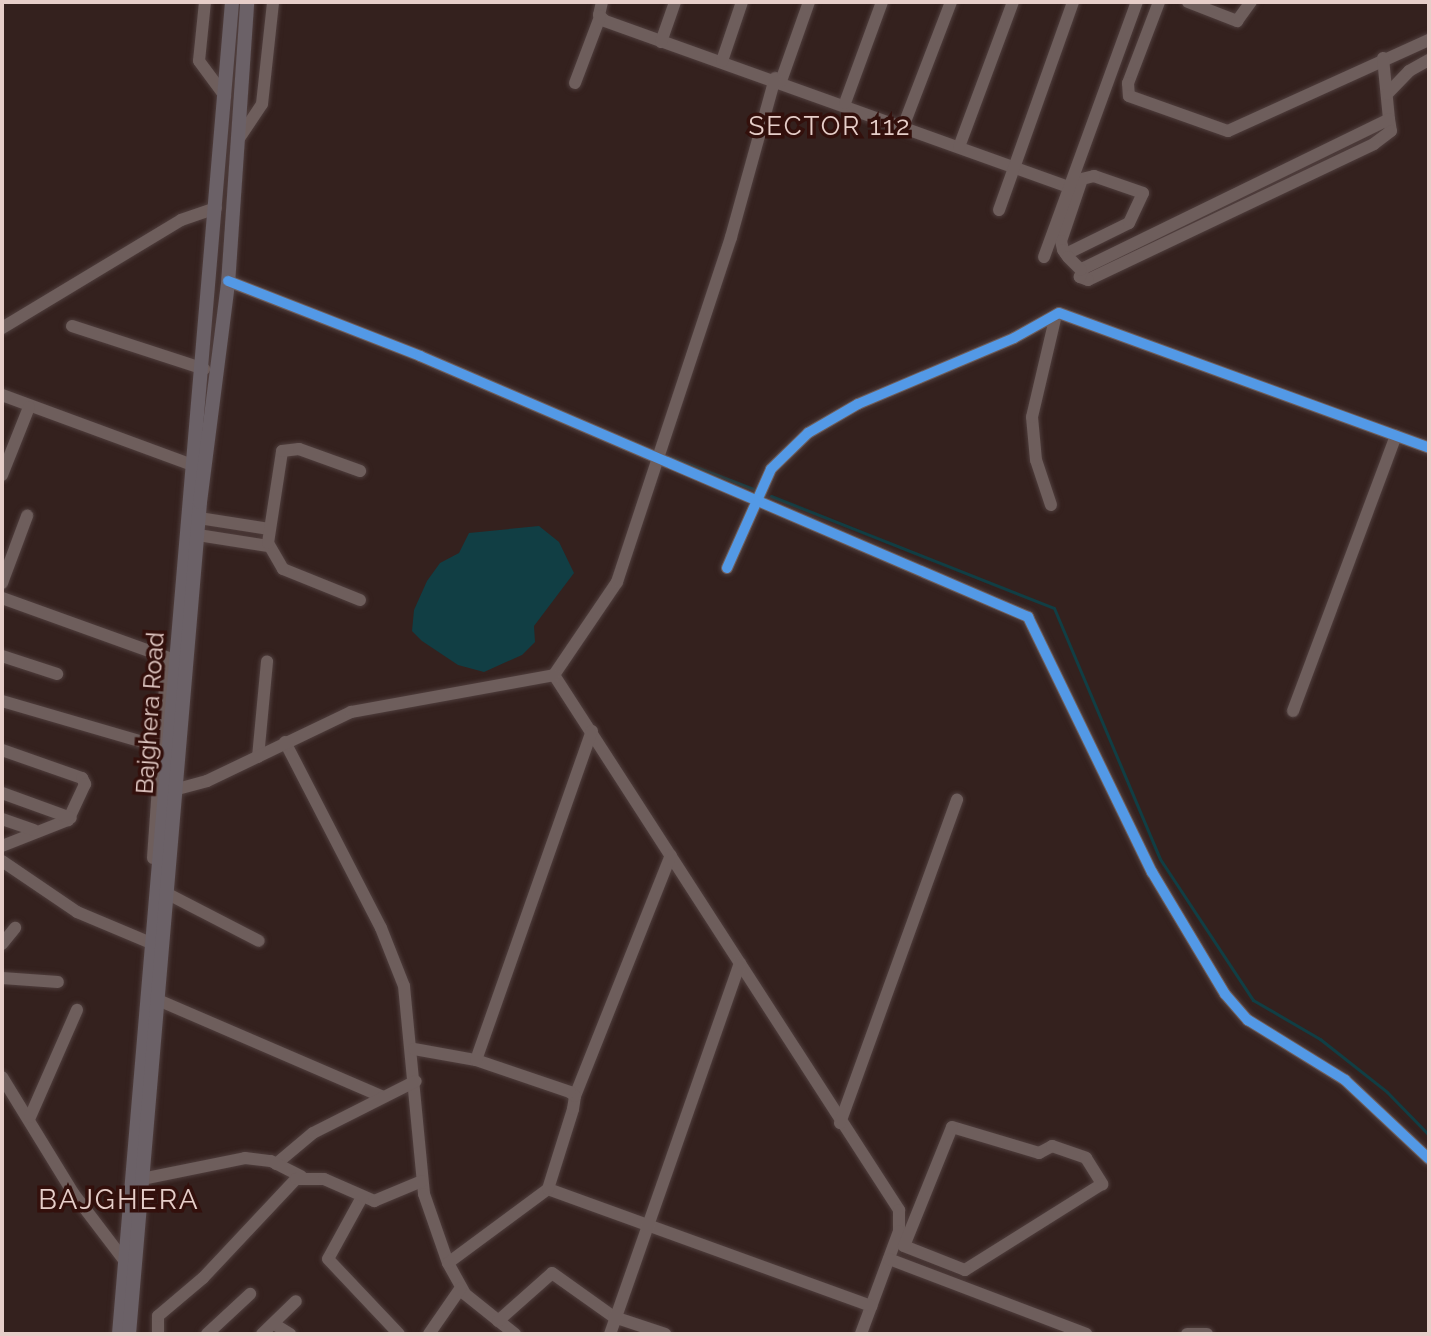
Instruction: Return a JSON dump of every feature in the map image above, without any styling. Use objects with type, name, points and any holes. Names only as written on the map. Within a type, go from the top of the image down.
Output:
[{"type":"main road","name":"Bajghera Road","points":[[121,1333],[142,1179],[168,894],[172,790],[165,748],[187,508],[195,466],[204,369],[232,2]]},
{"type":"main road","name":"Bajghera Road","points":[[121,1333],[124,1260],[150,943],[172,790],[200,502],[228,281],[247,2]]},
{"type":"main road","points":[[207,320],[222,324]]},
{"type":"street","points":[[205,2],[199,61],[225,96]]},
{"type":"street","points":[[238,140],[262,104],[273,2]]},
{"type":"street","points":[[575,83],[600,17],[602,2]]},
{"type":"street","points":[[661,42],[675,2]]},
{"type":"street","points":[[722,61],[742,2]]},
{"type":"street","points":[[172,790],[207,781],[338,717],[395,701],[554,675],[615,587],[731,237],[778,80],[809,2]]},
{"type":"street","points":[[845,103],[882,2]]},
{"type":"street","points":[[903,127],[951,2]]},
{"type":"street","points":[[959,147],[1013,2]]},
{"type":"street","points":[[999,210],[1073,2]]},
{"type":"street","points":[[1044,257],[1137,2]]},
{"type":"street","points":[[1159,2],[1128,83],[1129,96],[1223,130],[1241,129],[1383,58],[1429,40]]},
{"type":"street","points":[[1188,2],[1237,21],[1251,2]]},
{"type":"street","points":[[600,17],[661,42],[845,103],[1068,187]]},
{"type":"street","points":[[1066,254],[1129,223],[1137,215],[1143,193],[1086,175],[1062,234],[1066,254],[1081,270],[1080,277],[1088,280],[1330,158],[1381,140],[1391,131],[1383,58]]},
{"type":"street","points":[[1387,94],[1409,71],[1429,60]]},
{"type":"street","points":[[2,328],[181,220],[216,208]]},
{"type":"street","points":[[228,281],[420,356],[1031,619],[1152,872],[1225,994],[1248,1020],[1345,1080],[1429,1159]]},
{"type":"street","points":[[1051,505],[1038,469],[1032,417],[1056,315]]},
{"type":"street","points":[[727,568],[755,500],[780,456],[818,426],[1056,315],[1429,448]]},
{"type":"street","points":[[72,326],[204,369]]},
{"type":"street","points":[[2,395],[195,466]]},
{"type":"street","points":[[2,475],[29,407]]},
{"type":"street","points":[[1293,711],[1396,436]]},
{"type":"street","points":[[360,471],[299,449],[282,451],[268,546],[283,569],[360,600]]},
{"type":"street","points":[[2,583],[27,516]]},
{"type":"street","points":[[199,518],[269,529]]},
{"type":"street","points":[[198,535],[268,546]]},
{"type":"street","points":[[2,598],[172,659]]},
{"type":"street","points":[[2,656],[57,674]]},
{"type":"street","points":[[258,757],[267,661]]},
{"type":"street","points":[[554,675],[840,1123],[899,1210],[906,1225],[904,1246],[965,1270],[1102,1184],[1086,1158],[1052,1146],[1039,1153],[952,1127],[906,1225],[889,1259],[861,1334]]},
{"type":"street","points":[[2,701],[165,748],[150,943],[77,912],[2,861]]},
{"type":"street","points":[[476,1060],[592,731]]},
{"type":"street","points":[[285,742],[381,928],[404,986],[414,1049],[422,1181],[448,1263],[460,1289],[515,1334]]},
{"type":"street","points":[[2,750],[84,779],[71,818]]},
{"type":"street","points":[[2,793],[71,818]]},
{"type":"street","points":[[840,1123],[957,799]]},
{"type":"street","points":[[2,846],[34,830],[71,818]]},
{"type":"street","points":[[2,819],[34,830]]},
{"type":"street","points":[[448,1263],[548,1189],[575,1096],[671,855]]},
{"type":"street","points":[[168,894],[259,941]]},
{"type":"street","points":[[2,944],[15,928]]},
{"type":"street","points":[[610,1334],[740,963]]},
{"type":"street","points":[[2,978],[58,982]]},
{"type":"street","points":[[158,1000],[381,1096]]},
{"type":"street","points":[[30,1117],[77,1010]]},
{"type":"street","points":[[414,1049],[476,1060],[575,1096]]},
{"type":"street","points":[[2,1077],[6,1093],[30,1117],[73,1193],[124,1260]]},
{"type":"street","points":[[276,1164],[313,1133],[416,1081]]},
{"type":"street","points":[[142,1179],[229,1159],[276,1164],[301,1176],[324,1179],[361,1199],[380,1201],[422,1181]]},
{"type":"street","points":[[158,1334],[158,1316],[301,1176]]},
{"type":"street","points":[[548,1189],[872,1306]]},
{"type":"street","points":[[361,1199],[328,1259],[399,1334]]},
{"type":"street","points":[[889,1259],[1086,1334]]},
{"type":"street","points":[[498,1321],[552,1273],[614,1317],[665,1334]]},
{"type":"street","points":[[429,1334],[460,1289]]},
{"type":"street","points":[[207,1334],[250,1294]]},
{"type":"street","points":[[262,1334],[296,1301]]},
{"type":"street","points":[[274,1324],[290,1334]]},
{"type":"street","points":[[214,1334],[225,1334]]},
{"type":"street","points":[[1187,1334],[1207,1334]]},
{"type":"water","points":[[539,526],[559,542],[574,573],[534,626],[535,642],[522,655],[484,672],[458,665],[412,631],[414,610],[427,581],[440,563],[459,553],[469,533]]},
{"type":"waterway","points":[[670,457],[756,490]]},
{"type":"waterway","points":[[771,496],[1054,608],[1160,859],[1253,1000],[1320,1039],[1387,1092],[1429,1135]]},
{"type":"cycle path","points":[[228,281],[420,356],[1028,617],[1152,872],[1225,994],[1248,1020],[1345,1080],[1429,1159]]},
{"type":"cycle path","points":[[727,568],[771,469],[808,433],[858,404],[1014,338],[1059,313],[1429,448]]},
{"type":"district","name":"SECTOR 112","points":[[830,127]]},
{"type":"district","name":"BAJGHERA","points":[[119,1200]]}]
